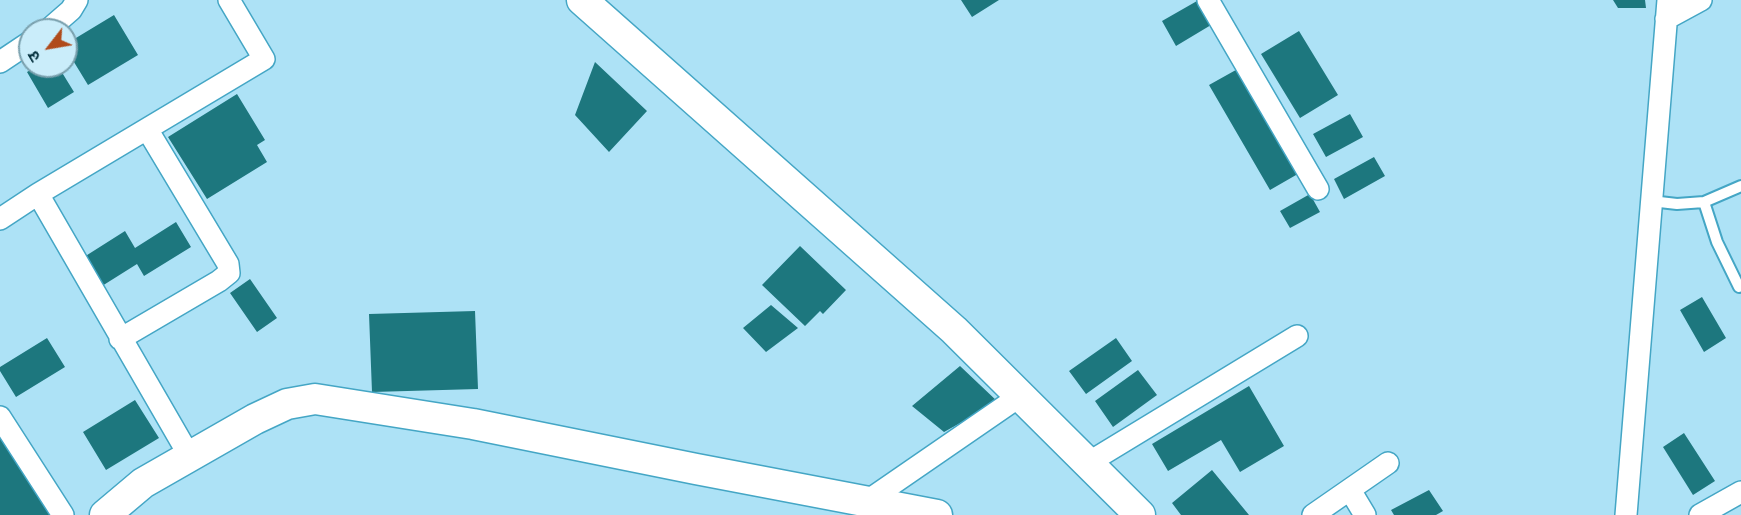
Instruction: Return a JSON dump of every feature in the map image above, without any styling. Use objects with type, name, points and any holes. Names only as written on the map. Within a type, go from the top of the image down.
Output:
[{"type":"street","points":[[62,18],[71,10],[77,0]]},
{"type":"street","points":[[0,219],[264,59],[229,0]]},
{"type":"street","points":[[582,0],[954,330],[1140,515]]},
{"type":"street","points":[[1208,0],[1318,189]]},
{"type":"street","points":[[1626,515],[1667,9],[1701,0]]},
{"type":"street","points":[[0,62],[18,50]]},
{"type":"street","points":[[120,339],[229,273],[228,264],[147,129]]},
{"type":"street","points":[[38,194],[190,457]]},
{"type":"street","points":[[1088,463],[1297,336]]},
{"type":"street","points":[[866,501],[1020,396]]},
{"type":"street","points":[[105,515],[143,483],[255,419],[287,404],[315,399],[473,424],[937,515]]},
{"type":"street","points":[[0,417],[63,515]]},
{"type":"street","points":[[1313,515],[1388,463]]},
{"type":"street","points":[[1350,490],[1365,515]]},
{"type":"street","points":[[1700,515],[1741,492]]},
{"type":"lane","points":[[1651,201],[1677,204],[1704,202],[1741,186]]},
{"type":"lane","points":[[1704,202],[1717,242],[1739,287]]},
{"type":"building","points":[[961,0],[999,0],[972,17]]},
{"type":"building","points":[[1613,0],[1645,0],[1646,8],[1618,8]]},
{"type":"building","points":[[1197,1],[1211,25],[1176,46],[1162,21]]},
{"type":"building","points":[[114,15],[138,55],[88,85],[78,69],[78,37]]},
{"type":"building","points":[[1299,31],[1338,95],[1300,118],[1261,54]]},
{"type":"building","points":[[595,62],[647,111],[609,152],[575,115]]},
{"type":"building","points":[[1243,66],[1303,171],[1270,190],[1209,85]]},
{"type":"building","points":[[30,78],[65,78],[74,92],[48,108]]},
{"type":"building","points":[[237,94],[265,140],[257,145],[267,162],[207,199],[168,137]]},
{"type":"building","points":[[1350,114],[1363,137],[1326,157],[1313,134]]},
{"type":"building","points":[[1374,157],[1385,176],[1344,199],[1334,179]]},
{"type":"building","points":[[1310,194],[1320,212],[1290,228],[1280,211]]},
{"type":"building","points":[[176,222],[191,247],[144,276],[137,264],[102,286],[84,257],[125,231],[135,248]]},
{"type":"building","points":[[800,246],[846,290],[823,314],[820,311],[805,326],[762,285]]},
{"type":"building","points":[[250,279],[277,318],[257,332],[230,293]]},
{"type":"building","points":[[1702,297],[1726,338],[1704,352],[1680,310]]},
{"type":"building","points":[[771,305],[798,328],[766,352],[743,328]]},
{"type":"building","points":[[475,311],[478,389],[372,392],[369,314]]},
{"type":"building","points":[[47,338],[65,367],[16,397],[0,371],[0,367]]},
{"type":"building","points":[[1116,338],[1132,361],[1086,394],[1069,371]]},
{"type":"building","points":[[960,366],[998,402],[944,432],[912,406]]},
{"type":"building","points":[[1138,370],[1157,395],[1113,427],[1095,401]]},
{"type":"building","points":[[1249,386],[1284,446],[1240,472],[1221,440],[1168,471],[1152,444]]},
{"type":"building","points":[[135,400],[159,438],[106,470],[83,432]]},
{"type":"building","points":[[0,425],[55,515],[0,515]]},
{"type":"building","points":[[1684,433],[1715,481],[1693,495],[1663,447]]},
{"type":"building","points":[[1212,470],[1249,515],[1181,515],[1172,503]]},
{"type":"building","points":[[1429,490],[1443,511],[1436,515],[1394,515],[1391,510]]}]
